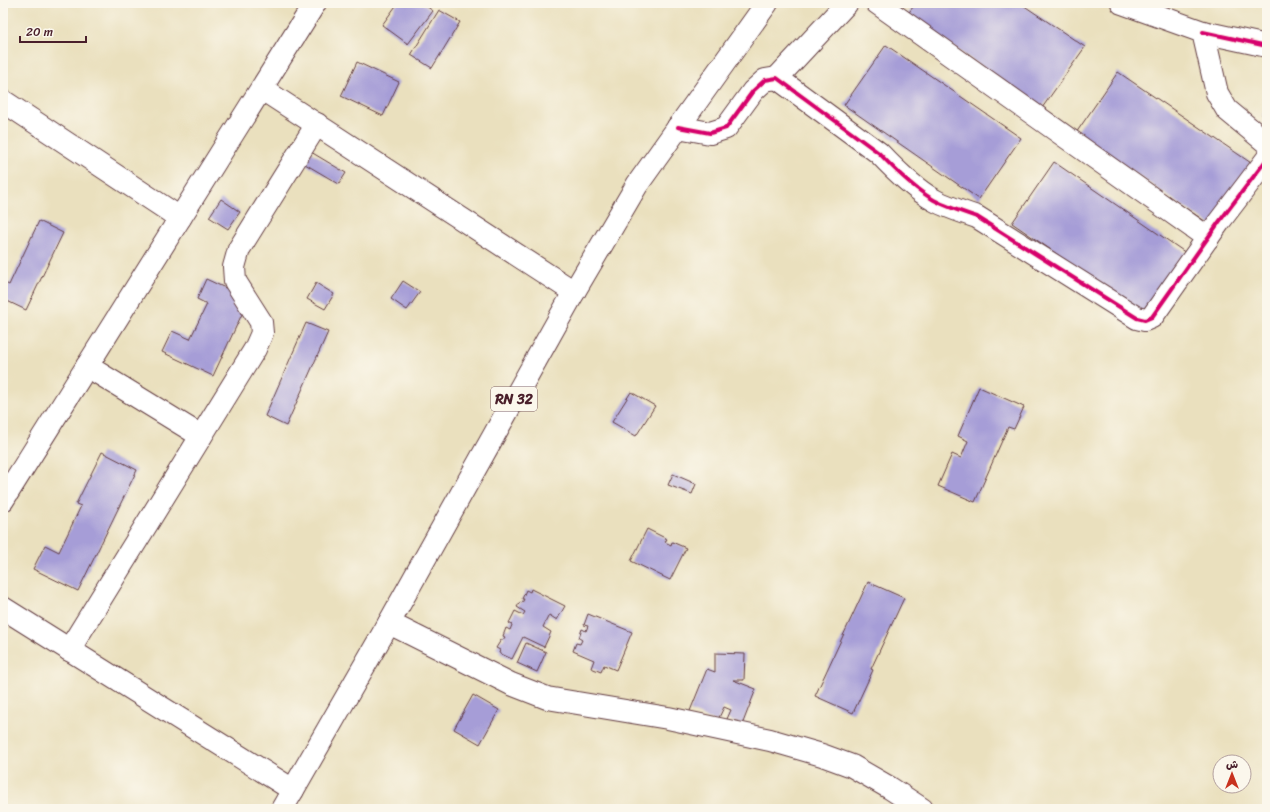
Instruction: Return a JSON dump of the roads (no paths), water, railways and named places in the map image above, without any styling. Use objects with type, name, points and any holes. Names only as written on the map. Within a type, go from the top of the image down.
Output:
[{"type":"street","points":[[3,500],[315,3]]},
{"type":"street","name":"RN 32","points":[[288,800],[574,292],[637,185],[767,3]]},
{"type":"street","points":[[678,127],[710,133],[726,128],[753,91],[765,80],[778,78],[847,3]]},
{"type":"street","points":[[877,3],[1208,238]]},
{"type":"street","points":[[1122,3],[1203,32],[1267,46]]},
{"type":"street","points":[[1203,32],[1217,93],[1227,110],[1267,143]]},
{"type":"street","points":[[778,78],[879,153],[909,182],[933,200],[977,217],[1136,318],[1145,320],[1152,317],[1208,238],[1267,159]]},
{"type":"street","points":[[262,89],[574,292]]},
{"type":"street","points":[[3,101],[180,218]]},
{"type":"street","points":[[69,650],[255,349],[262,333],[261,322],[235,281],[234,267],[238,248],[317,124]]},
{"type":"street","points":[[87,366],[201,436]]},
{"type":"street","points":[[3,608],[69,650],[288,800]]},
{"type":"street","points":[[389,623],[511,684],[547,698],[668,718],[792,746],[852,766],[922,809]]}]
